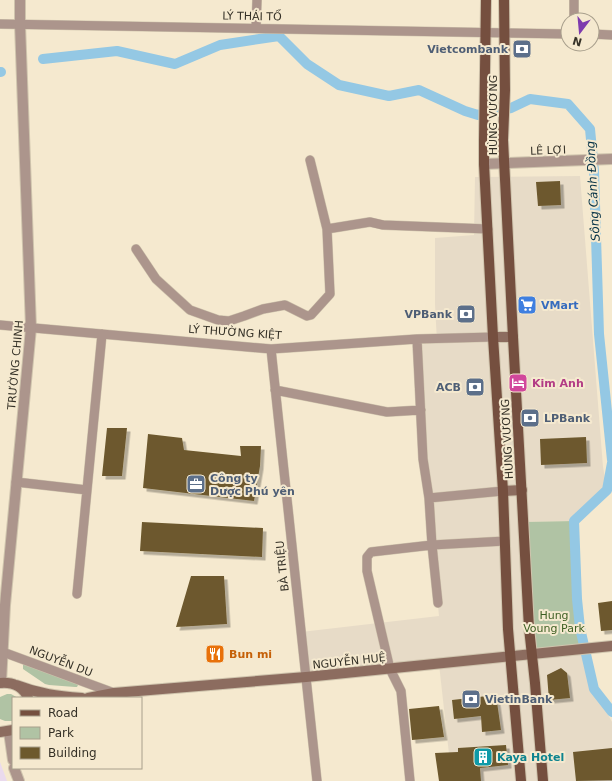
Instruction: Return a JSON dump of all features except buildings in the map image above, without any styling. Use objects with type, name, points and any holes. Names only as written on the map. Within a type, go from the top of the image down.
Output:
[{"type":"main road","name":"HÙNG VƯƠNG","points":[[486,0],[484,164],[503,491],[508,629],[521,781]]},
{"type":"main road","name":"HÙNG VƯƠNG","points":[[504,0],[505,90],[503,140],[512,337],[529,628],[543,781]]},
{"type":"main road","points":[[493,337],[512,337]]},
{"type":"main road","points":[[503,491],[522,490]]},
{"type":"main road","name":"NGUYỄN HUỆ","points":[[93,697],[114,693],[306,677],[609,646]]},
{"type":"main road","points":[[0,683],[8,682],[35,692],[71,697]]},
{"type":"main road","points":[[16,685],[27,697]]},
{"type":"street","name":"TRƯỜNG CHINH","points":[[0,683],[5,605],[31,328],[20,0]]},
{"type":"street","points":[[256,28],[257,0]]},
{"type":"street","points":[[574,0],[574,12]]},
{"type":"street","name":"LÝ THÁI TỔ","points":[[0,24],[560,34]]},
{"type":"street","points":[[600,34],[612,35]]},
{"type":"street","name":"LÊ LỢI","points":[[484,164],[611,159]]},
{"type":"street","points":[[136,249],[156,279],[190,310],[218,320],[228,321],[263,309],[285,305],[307,316],[311,315],[330,294],[327,229],[310,160]]},
{"type":"street","points":[[327,229],[370,222],[383,224],[488,229]]},
{"type":"street","name":"LÝ THƯỜNG KIỆT","points":[[0,325],[271,349],[416,339],[493,337]]},
{"type":"street","points":[[77,594],[102,334]]},
{"type":"street","points":[[416,339],[423,459],[429,498],[438,603]]},
{"type":"street","name":"BÀ TRIỆU","points":[[271,349],[317,781]]},
{"type":"street","points":[[275,390],[386,412],[421,410]]},
{"type":"street","points":[[16,482],[87,490]]},
{"type":"street","points":[[429,498],[503,491]]},
{"type":"street","points":[[410,781],[401,692],[390,669],[367,571],[367,557],[371,552],[432,545],[504,541]]},
{"type":"street","name":"NGUYỄN DU","points":[[1,651],[114,693]]},
{"type":"street","points":[[7,731],[12,755]]},
{"type":"street","points":[[14,769],[19,781]]},
{"type":"shaded area","points":[[580,176],[603,467],[607,490],[574,521],[524,522],[586,648],[594,689],[612,722],[612,781],[452,781],[439,664],[306,677],[301,632],[439,616],[412,346],[437,342],[435,304],[435,238],[474,235],[475,177]]},
{"type":"shaded area","points":[[0,762],[7,781],[0,781]]},
{"type":"green space","name":"Hung Voung Park","points":[[574,521],[577,601],[586,648],[532,654],[524,522]]},
{"type":"green space","points":[[26,663],[77,683],[78,685],[75,687],[45,684],[23,669],[23,665]]},
{"type":"green space","points":[[11,694],[16,697],[12,697],[12,721],[0,719],[0,697]]},
{"type":"waterway","name":"Sông Cánh Đồng","points":[[43,59],[117,51],[175,64],[220,45],[279,36],[307,64],[339,85],[389,96],[419,90],[465,111],[478,115],[511,108],[530,99],[568,104],[590,129],[594,171],[599,334],[612,460]]},
{"type":"waterway","name":"Sông Cánh Đồng","points":[[612,463],[607,490],[574,521],[577,599],[580,628],[594,689],[612,712]]},
{"type":"place","name":"Vietcombank","points":[[522,49]]},
{"type":"place","name":"VMart","points":[[527,305]]},
{"type":"place","name":"VPBank","points":[[466,314]]},
{"type":"place","name":"Kim Anh","points":[[518,383]]},
{"type":"place","name":"ACB","points":[[475,387]]},
{"type":"place","name":"LPBank","points":[[530,418]]},
{"type":"place","name":"Công ty Dược Phú yên","points":[[196,484]]},
{"type":"place","name":"Bun mi","points":[[215,654]]},
{"type":"place","name":"VietinBank","points":[[471,699]]},
{"type":"place","name":"Kaya Hotel","points":[[483,757]]}]
